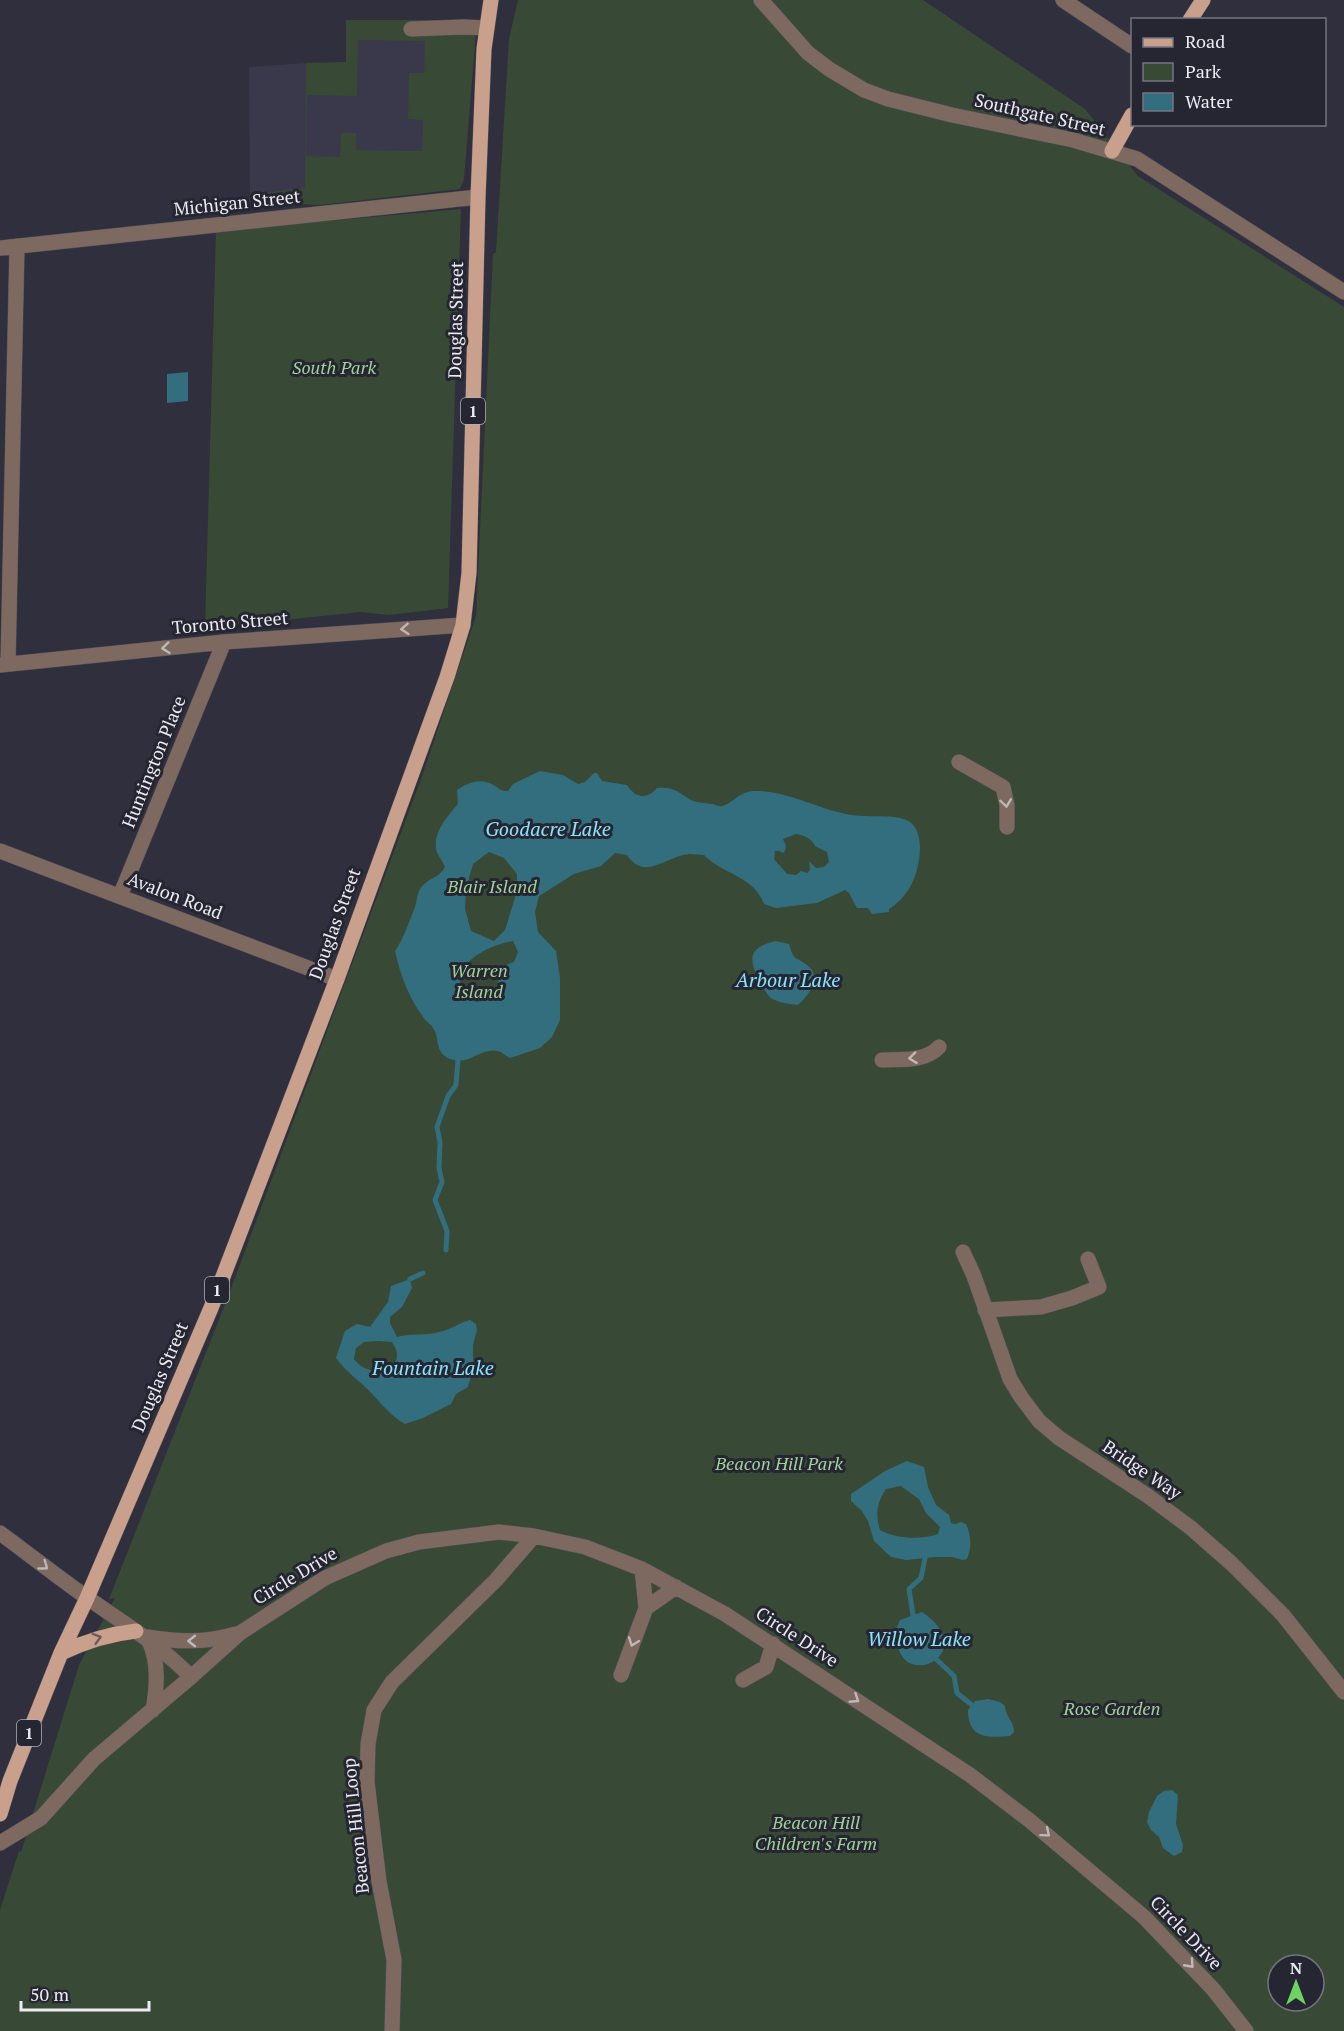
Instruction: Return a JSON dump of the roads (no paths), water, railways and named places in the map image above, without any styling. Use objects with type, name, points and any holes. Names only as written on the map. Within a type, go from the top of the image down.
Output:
[{"type":"main road","name":"Douglas Street","points":[[0,1814],[10,1781],[61,1653],[87,1598],[211,1308],[337,979],[447,677],[463,625],[470,561],[478,197],[484,49],[491,0]]},
{"type":"main road","points":[[1191,18],[1203,0]]},
{"type":"main road","points":[[1112,151],[1131,117]]},
{"type":"main road","points":[[61,1653],[84,1642],[112,1634],[143,1636]]},
{"type":"street","name":"Southgate Street","points":[[761,0],[808,53],[828,69],[864,90],[888,99],[1073,140],[1137,159],[1344,292]]},
{"type":"street","points":[[1063,0],[1131,45]]},
{"type":"street","points":[[411,29],[487,28]]},
{"type":"street","name":"Michigan Street","points":[[0,248],[478,197]]},
{"type":"street","points":[[4,665],[17,246]]},
{"type":"street","name":"Toronto Street","points":[[4,665],[224,642],[463,625]]},
{"type":"street","name":"Huntington Place","points":[[120,896],[224,642]]},
{"type":"street","points":[[959,762],[1003,787],[1007,805],[1007,827]]},
{"type":"street","name":"Avalon Road","points":[[0,851],[337,979]]},
{"type":"street","points":[[882,1060],[916,1058],[932,1054],[939,1047]]},
{"type":"street","name":"Bridge Way","points":[[963,1252],[974,1276],[1010,1378],[1039,1421],[1059,1438],[1148,1496],[1191,1528],[1232,1564],[1283,1615],[1344,1692]]},
{"type":"street","points":[[985,1310],[1041,1307],[1099,1287],[1088,1259]]},
{"type":"street","name":"Circle Drive","points":[[0,1843],[41,1818],[93,1759],[153,1710],[240,1633],[325,1578],[386,1551],[420,1542],[499,1532],[534,1536],[585,1547],[642,1569],[676,1587],[773,1644],[970,1775],[1029,1820],[1144,1917],[1213,1989],[1246,2031]]},
{"type":"street","name":"Circle Drive","points":[[0,1533],[87,1598],[143,1636],[191,1677]]},
{"type":"street","name":"Beacon Hill Loop","points":[[392,2031],[394,1960],[379,1881],[367,1782],[368,1744],[374,1710],[392,1682],[496,1580],[534,1536]]},
{"type":"street","points":[[621,1675],[646,1608],[642,1569]]},
{"type":"street","points":[[646,1608],[676,1587]]},
{"type":"street","name":"Circle Drive","points":[[143,1636],[197,1642],[240,1633]]},
{"type":"street","points":[[143,1636],[156,1660],[156,1693],[153,1710]]},
{"type":"street","points":[[743,1680],[766,1667],[773,1644]]},
{"type":"water","points":[[188,372],[188,401],[167,403],[167,374]]},
{"type":"water","name":"Goodacre Lake","points":[[540,771],[563,775],[578,784],[597,773],[602,781],[627,785],[637,795],[645,796],[657,788],[668,788],[693,801],[720,806],[748,792],[779,794],[859,816],[904,819],[914,826],[919,836],[919,860],[914,878],[904,896],[889,909],[889,912],[872,914],[868,908],[857,908],[845,890],[817,903],[776,908],[764,904],[753,887],[704,855],[689,854],[656,865],[641,867],[627,855],[615,853],[601,866],[574,874],[539,896],[535,912],[538,932],[556,951],[560,978],[560,1020],[552,1037],[540,1048],[510,1058],[492,1050],[465,1060],[454,1060],[447,1058],[440,1051],[433,1028],[414,1003],[402,977],[395,951],[406,930],[420,889],[426,882],[440,874],[445,867],[437,851],[436,842],[442,825],[458,804],[457,790],[480,781],[508,791],[513,784]],"holes":[[[796,834],[807,837],[815,846],[827,852],[829,862],[824,867],[816,868],[809,861],[810,870],[807,873],[801,871],[796,875],[787,874],[774,859],[775,851],[783,853],[786,846],[783,839]],[[489,852],[504,858],[517,874],[517,891],[505,930],[494,941],[471,931],[465,909],[466,889],[473,864]],[[513,941],[518,952],[514,962],[496,969],[499,985],[494,996],[477,1002],[460,995],[461,975],[469,962],[482,952]]]},
{"type":"water","name":"Arbour Lake","points":[[775,941],[789,944],[794,956],[807,965],[814,975],[813,986],[798,1005],[771,998],[755,970],[753,954],[760,947]]},
{"type":"water","name":"Fountain Lake","points":[[410,1279],[412,1288],[402,1307],[390,1317],[390,1323],[397,1337],[439,1332],[470,1320],[476,1324],[477,1330],[473,1345],[473,1368],[468,1387],[456,1394],[451,1404],[405,1424],[388,1411],[336,1358],[345,1331],[357,1324],[370,1327],[388,1302],[391,1286]],"holes":[[[364,1342],[392,1342],[397,1357],[389,1371],[366,1369],[354,1359],[356,1348]]]},
{"type":"water","points":[[907,1461],[924,1467],[928,1487],[936,1505],[949,1515],[951,1523],[966,1524],[970,1541],[967,1559],[935,1557],[906,1560],[891,1557],[874,1541],[868,1521],[862,1511],[851,1501],[851,1494],[885,1471]],"holes":[[[901,1486],[919,1499],[926,1513],[940,1527],[938,1534],[909,1538],[880,1530],[878,1509],[886,1489]]]},
{"type":"water","name":"Willow Lake","points":[[922,1612],[938,1626],[944,1640],[943,1651],[936,1660],[925,1665],[914,1665],[904,1659],[898,1647],[896,1630],[900,1620]]},
{"type":"water","points":[[988,1699],[1005,1706],[1014,1728],[1010,1736],[986,1736],[975,1731],[971,1726],[968,1710],[975,1701]]},
{"type":"water","points":[[1172,1790],[1178,1795],[1176,1824],[1183,1845],[1182,1852],[1174,1856],[1163,1848],[1159,1837],[1151,1830],[1147,1822],[1157,1796],[1164,1791]]},
{"type":"waterway","points":[[446,1250],[447,1231],[435,1200],[442,1182],[437,1127],[448,1096],[456,1085],[458,1060]]},
{"type":"waterway","points":[[410,1279],[423,1273]]},
{"type":"waterway","points":[[913,1615],[909,1589],[921,1578],[925,1558]]},
{"type":"waterway","points":[[937,1660],[954,1676],[957,1693],[972,1705]]},
{"type":"park label","name":"South Park","points":[[334,368]]},
{"type":"park label","name":"Blair Island","points":[[492,887]]},
{"type":"park label","name":"Warren Island","points":[[479,981]]},
{"type":"park label","name":"Beacon Hill Park","points":[[779,1464]]},
{"type":"park label","name":"Rose Garden","points":[[1112,1709]]},
{"type":"park label","name":"Beacon Hill Children's Farm","points":[[816,1833]]}]
